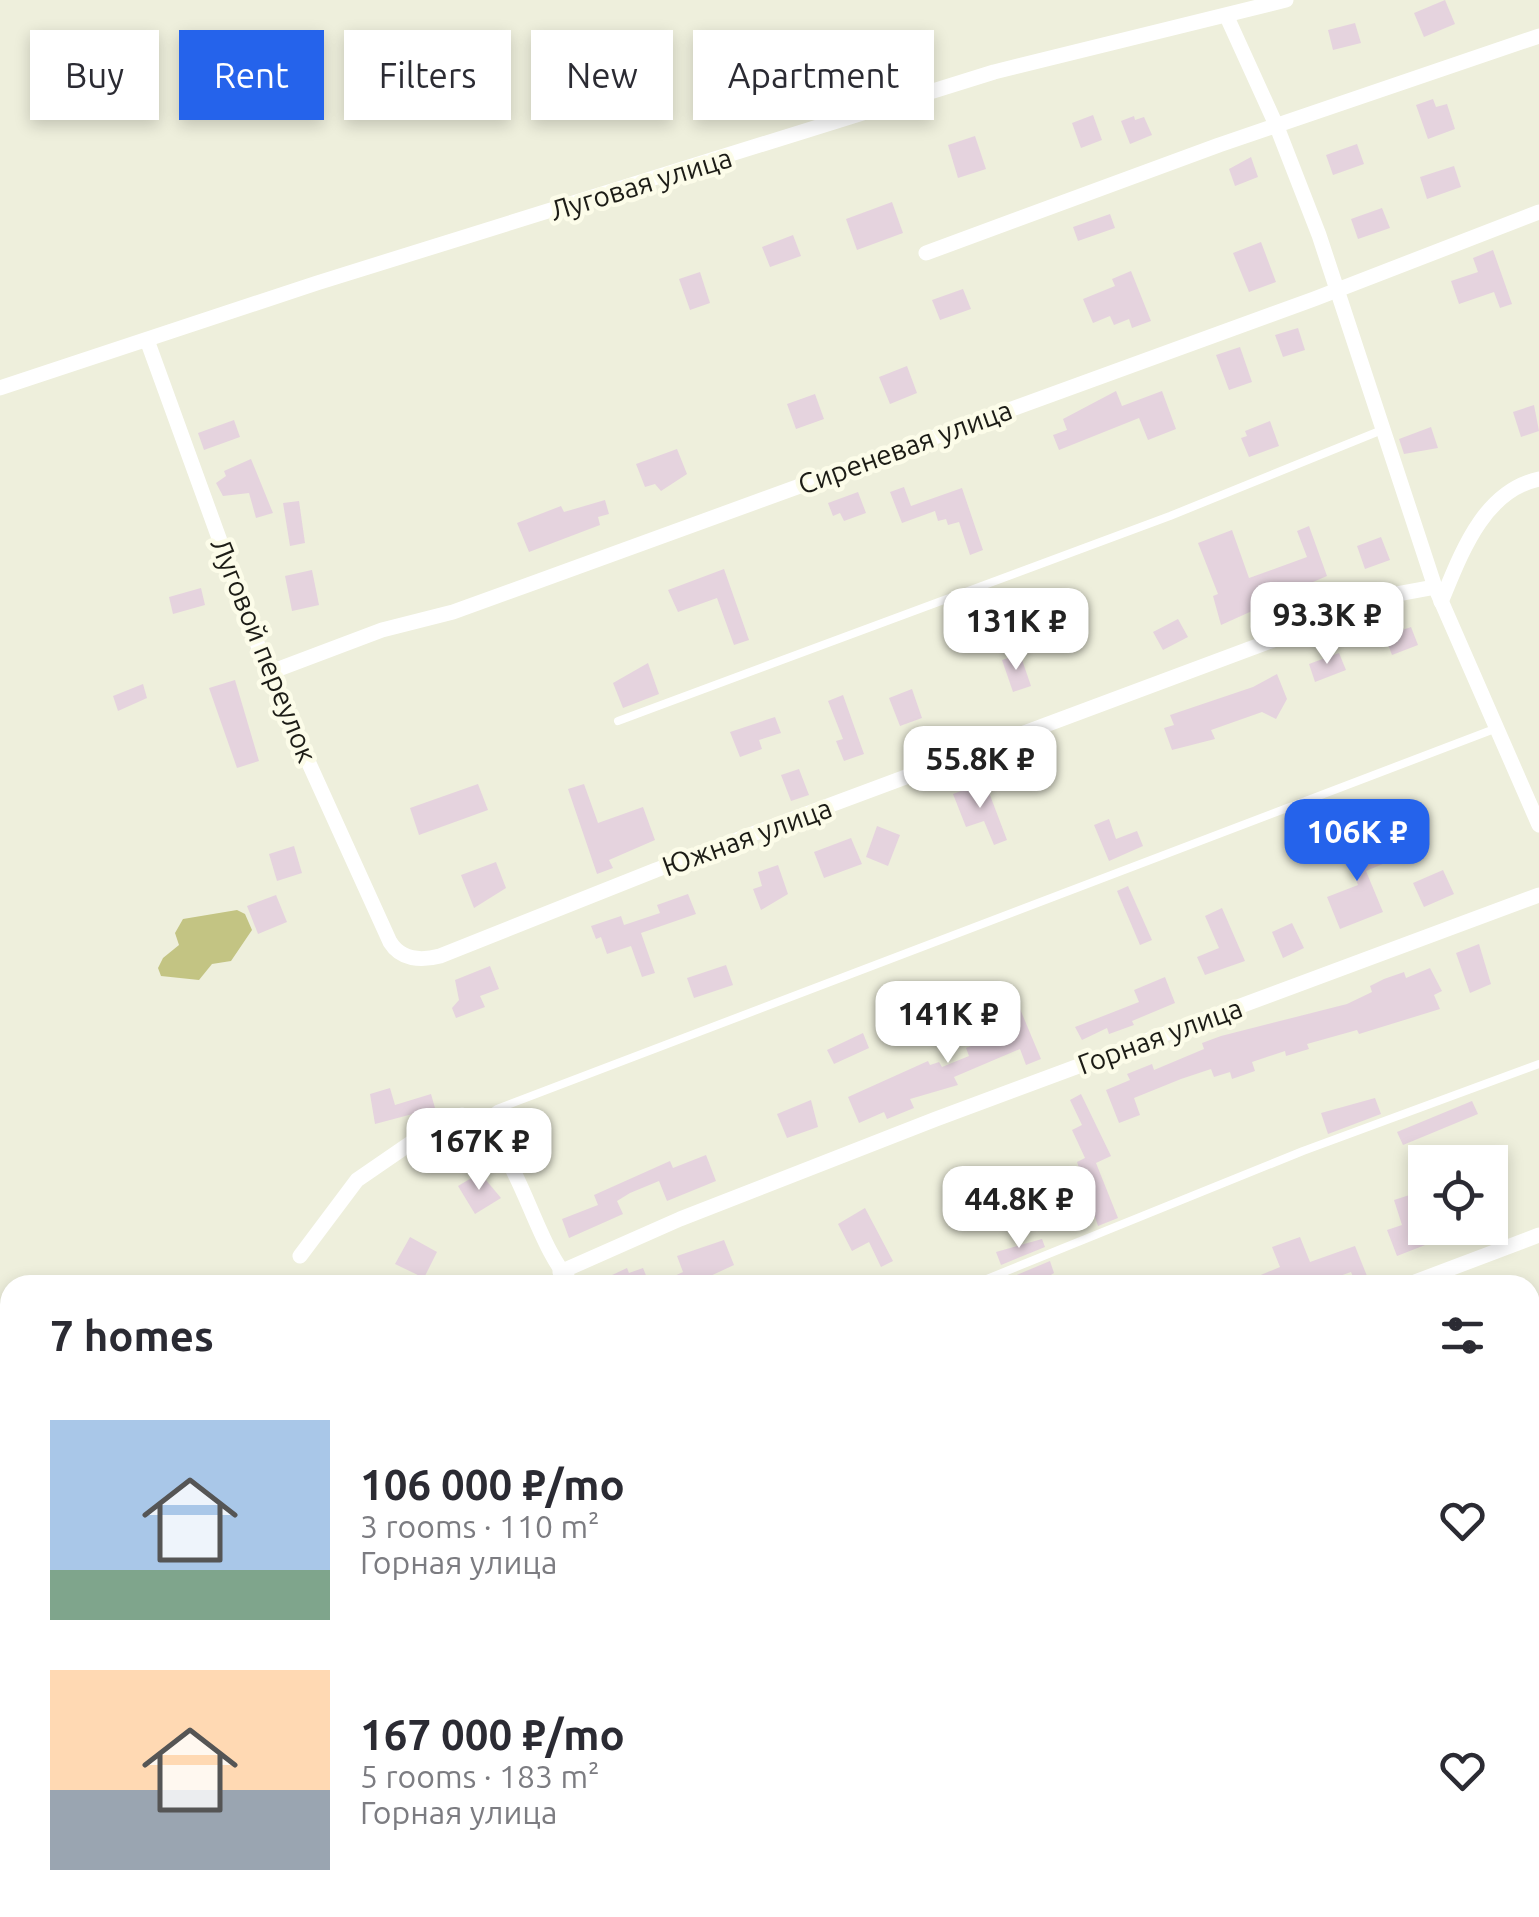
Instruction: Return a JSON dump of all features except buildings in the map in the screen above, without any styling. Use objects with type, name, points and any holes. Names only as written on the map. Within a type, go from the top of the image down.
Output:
[{"type":"street","name":"Луговая улица","points":[[0,388],[994,72],[1286,0]]},
{"type":"street","points":[[1227,17],[1277,126],[1338,290],[1438,594],[1538,818]]},
{"type":"street","points":[[926,253],[1539,36]]},
{"type":"street","name":"Сиреневая улица","points":[[268,673],[401,623],[453,612],[1338,290],[1539,212]]},
{"type":"street","name":"Луговой переулок","points":[[146,340],[268,673],[398,953]]},
{"type":"street","points":[[1438,594],[1492,506],[1512,488],[1539,479]]},
{"type":"street","name":"Южная улица","points":[[398,953],[420,959],[440,956],[642,875],[1397,594],[1438,594]]},
{"type":"street","name":"Горная улица","points":[[574,1275],[680,1219],[1539,895]]},
{"type":"street","points":[[300,1256],[357,1180],[449,1118],[462,1115],[480,1122],[497,1142],[562,1275]]},
{"type":"street","points":[[1434,1275],[1539,1235]]},
{"type":"lane","points":[[618,721],[1170,516],[1382,430]]},
{"type":"lane","points":[[480,1122],[521,1100],[1497,728]]},
{"type":"lane","points":[[997,1275],[1303,1151],[1539,1064]]},
{"type":"green space","points":[[237,910],[245,914],[252,930],[231,961],[212,964],[199,980],[161,976],[158,968],[163,958],[179,945],[175,933],[183,919]]}]
